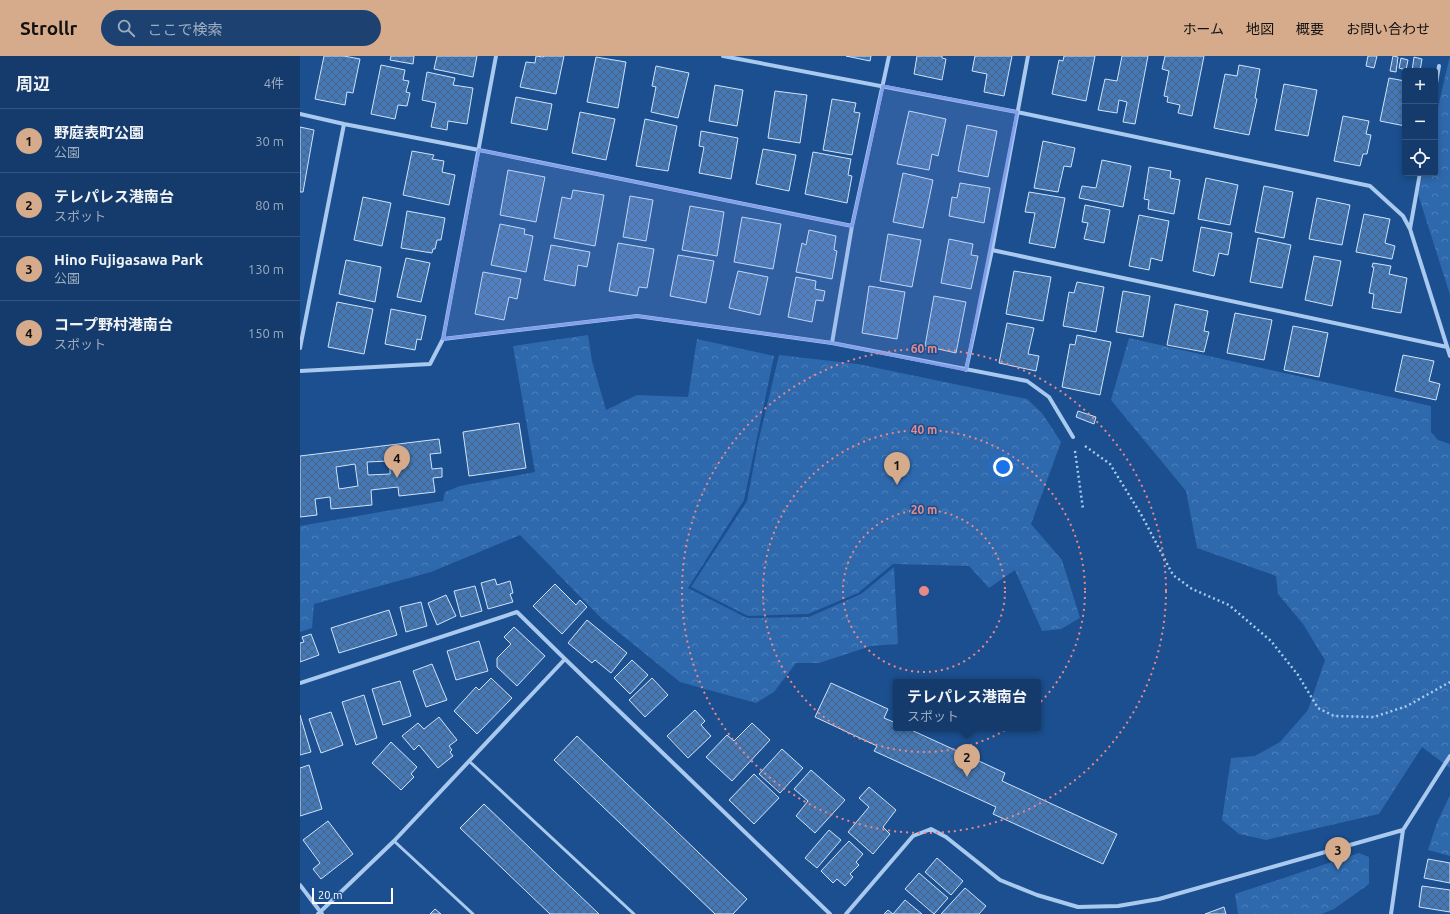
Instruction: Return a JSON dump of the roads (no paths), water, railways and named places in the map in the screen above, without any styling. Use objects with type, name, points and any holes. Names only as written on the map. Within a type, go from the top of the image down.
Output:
[{"type":"street","points":[[300,371],[430,364],[443,339],[496,56]]},
{"type":"street","points":[[723,56],[1017,112],[1370,186],[1403,216],[1410,229],[1450,356]]},
{"type":"street","points":[[832,342],[852,226],[889,56]]},
{"type":"street","points":[[966,370],[992,250],[1028,56]]},
{"type":"street","points":[[1438,72],[1439,66]]},
{"type":"street","points":[[300,114],[852,226]]},
{"type":"street","points":[[300,348],[344,124]]},
{"type":"street","points":[[1410,229],[1419,176]]},
{"type":"street","points":[[992,250],[1447,346]]},
{"type":"street","points":[[443,339],[637,316],[832,342],[1027,381],[1049,397],[1073,437]]},
{"type":"street","points":[[300,683],[517,612],[830,914]]},
{"type":"street","points":[[300,885],[320,913],[394,842],[565,659]]},
{"type":"street","points":[[1391,914],[1403,830],[1450,756]]},
{"type":"street","points":[[846,914],[913,836],[931,829],[946,837],[1000,880],[1038,895],[1078,907],[1118,906],[1159,899],[1403,830]]},
{"type":"lane","points":[[470,762],[634,914]]},
{"type":"lane","points":[[394,842],[473,914]]},
{"type":"place","name":"コープ野村港南台","points":[[397,478]]},
{"type":"place","name":"野庭表町公園","points":[[897,485]]},
{"type":"place","name":"テレパレス港南台","points":[[967,777]]},
{"type":"place","name":"Hino Fujigasawa Park","points":[[1338,870]]}]
